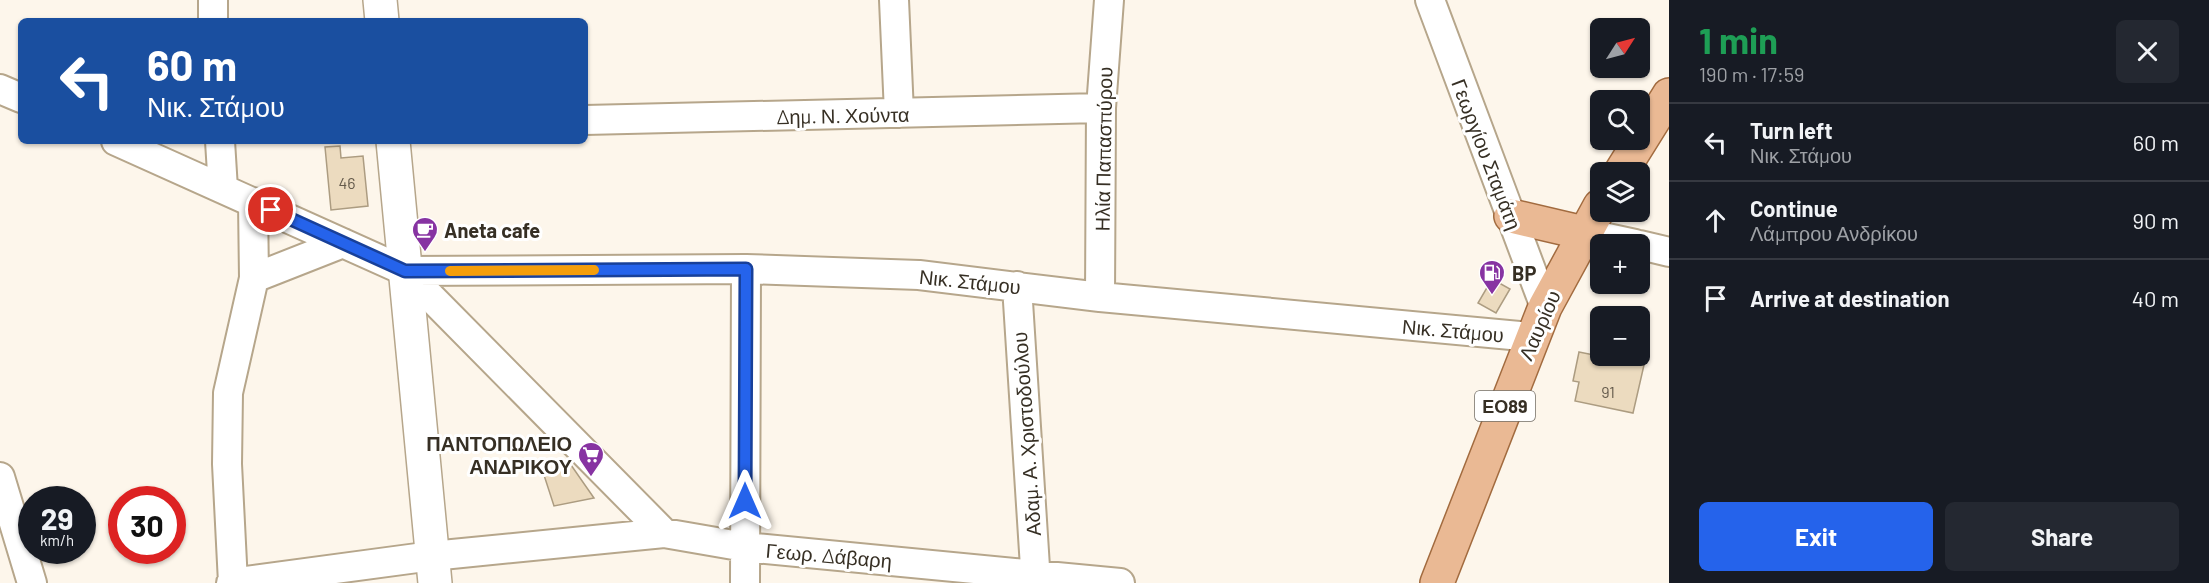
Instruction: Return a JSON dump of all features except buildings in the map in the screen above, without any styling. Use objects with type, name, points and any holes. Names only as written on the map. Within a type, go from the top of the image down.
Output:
[{"type":"main road","points":[[1627,162],[1669,95]]},
{"type":"main road","points":[[1510,216],[1590,220]]},
{"type":"main road","name":"Λαυρίου","points":[[1437,583],[1532,337],[1545,307],[1591,222]]},
{"type":"street","points":[[213,0],[213,18]]},
{"type":"street","points":[[380,0],[382,18]]},
{"type":"street","points":[[894,0],[899,113]]},
{"type":"street","name":"Ηλία Παπασπύρου","points":[[1100,297],[1101,108],[1109,0]]},
{"type":"street","name":"Γεωργίου Σταμάτη","points":[[1430,0],[1545,307]]},
{"type":"street","points":[[0,89],[18,97]]},
{"type":"street","name":"Δημ. Ν. Χούντα","points":[[588,120],[1101,108]]},
{"type":"street","points":[[123,144],[405,271],[664,533]]},
{"type":"street","points":[[220,144],[223,189]]},
{"type":"street","points":[[393,144],[433,569]]},
{"type":"street","points":[[232,583],[227,464],[228,393],[254,278],[253,202]]},
{"type":"street","points":[[1596,222],[1617,234]]},
{"type":"street","points":[[254,278],[343,243]]},
{"type":"street","points":[[1650,247],[1669,252]]},
{"type":"street","points":[[745,583],[746,269]]},
{"type":"street","name":"Νικ. Στάμου","points":[[405,271],[746,269],[919,275],[1100,297],[1532,337]]},
{"type":"street","name":"Αδαμ. Α. Χριστοδούλου","points":[[1017,286],[1035,579]]},
{"type":"street","points":[[0,477],[32,583]]},
{"type":"street","name":"Γεωρ. Δάβαρη","points":[[232,583],[433,569],[664,533],[745,548],[1035,579],[1120,583]]},
{"type":"slow traffic","points":[[450,271],[594,270]]},
{"type":"place","name":"Aneta cafe","points":[[425,253]]},
{"type":"place","name":"BP","points":[[1492,296]]},
{"type":"place","name":"ΠΑΝΤΟΠΩΛΕΙΟ ΑΝΔΡΙΚΟΥ","points":[[591,478]]},
{"type":"route","points":[[271,210],[405,271],[746,269],[745,501]]}]
